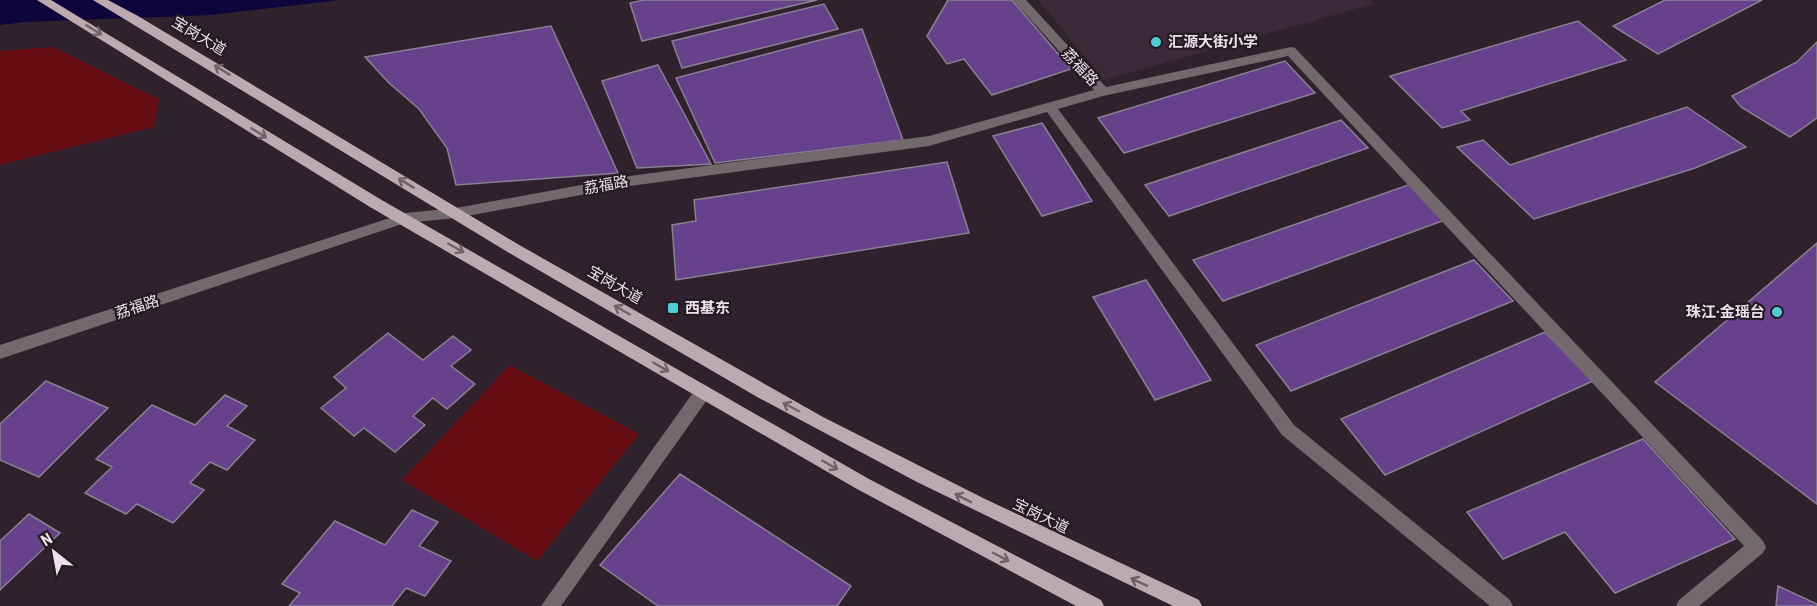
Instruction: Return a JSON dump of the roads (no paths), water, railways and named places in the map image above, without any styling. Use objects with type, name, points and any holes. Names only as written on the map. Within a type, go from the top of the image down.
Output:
[{"type":"main road","points":[[43,0],[282,147],[703,392],[863,484],[1095,606]]},
{"type":"main road","name":"宝岗大道","points":[[99,0],[177,43],[456,213],[765,393],[900,466],[1030,531],[1193,606]]},
{"type":"street","name":"荔福路","points":[[0,352],[405,218],[456,213],[630,181],[929,141],[1103,92],[1018,0]]},
{"type":"street","points":[[1103,92],[1291,51],[1757,547],[1685,606]]},
{"type":"street","points":[[1050,107],[1288,430],[1504,606]]},
{"type":"street","points":[[550,606],[703,392]]},
{"type":"place","name":"汇源大街小学","points":[[1156,42]]},
{"type":"place","name":"西基东","points":[[673,308]]},
{"type":"place","name":"珠江·金瑶台","points":[[1777,312]]}]
